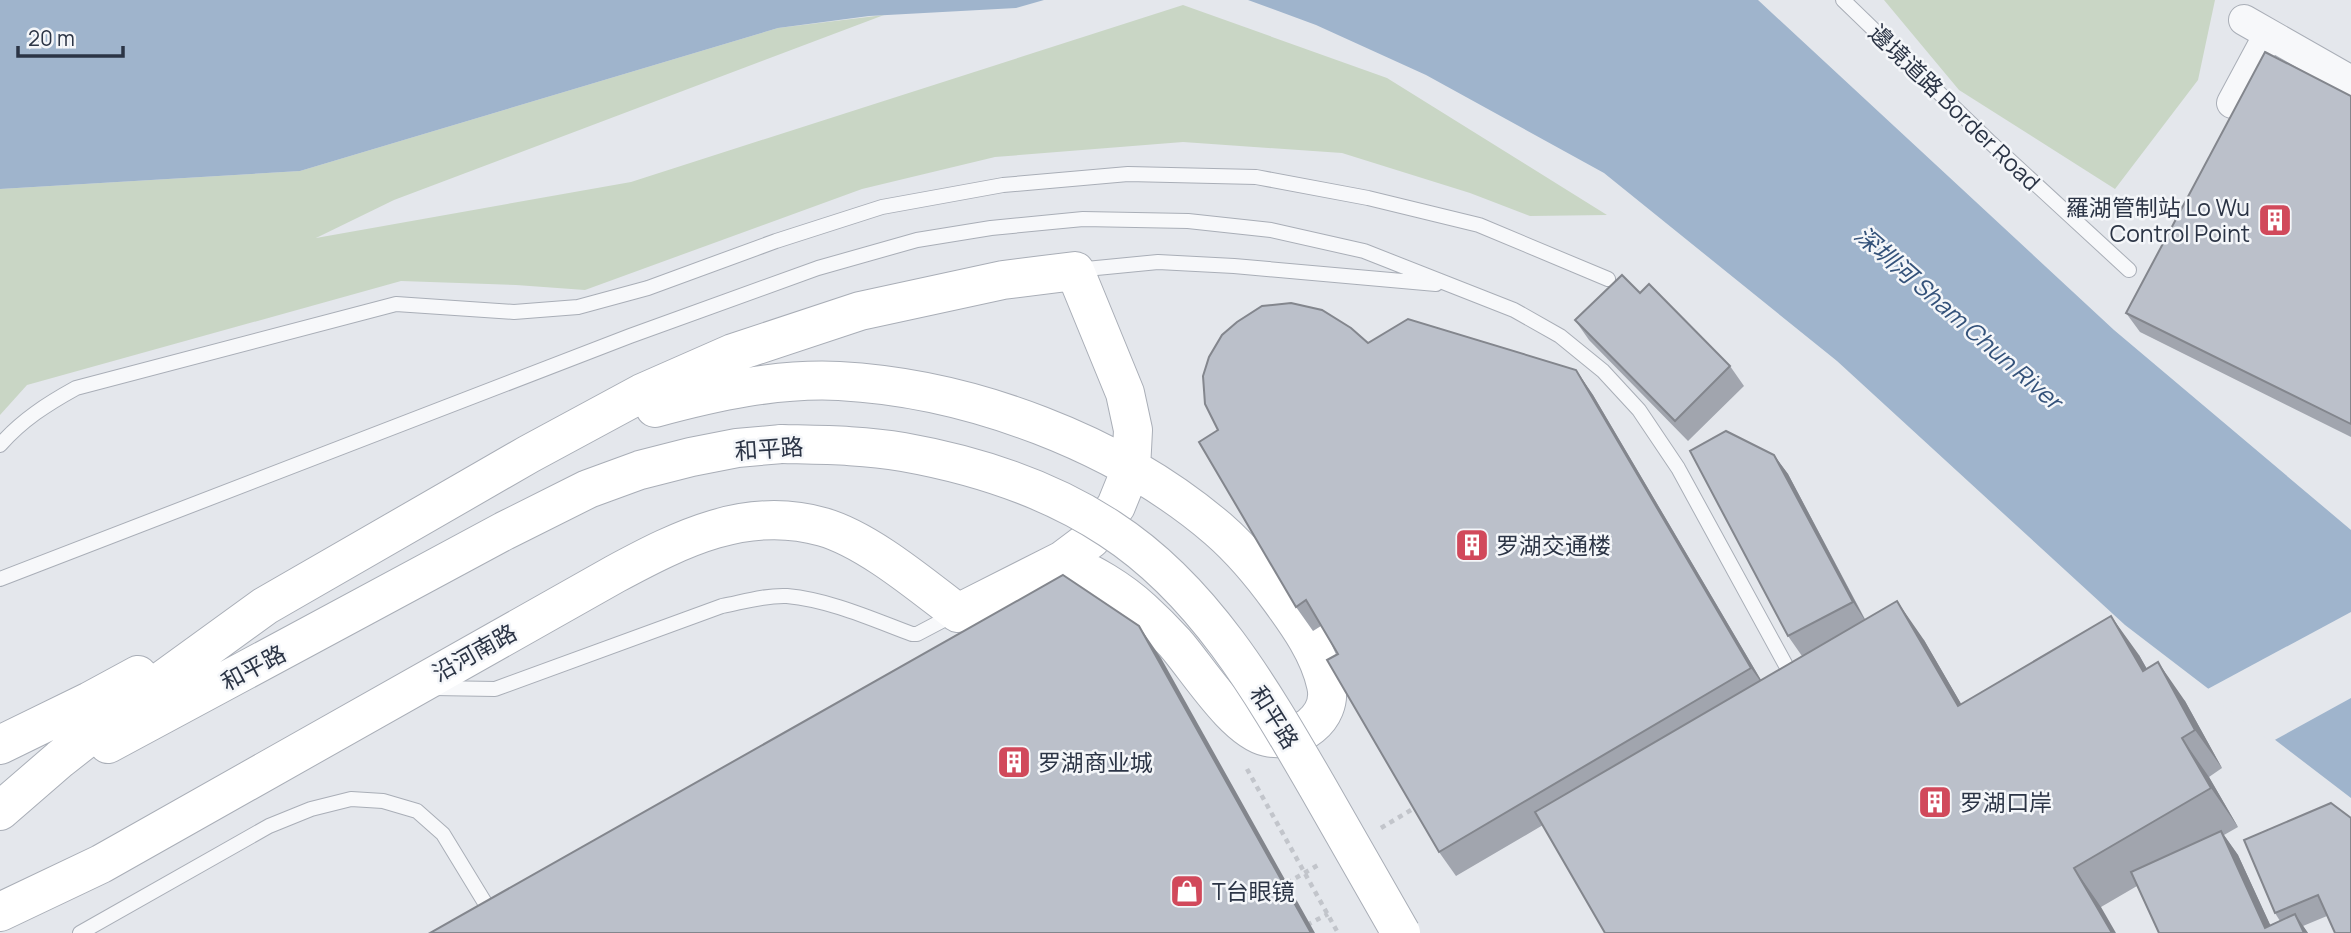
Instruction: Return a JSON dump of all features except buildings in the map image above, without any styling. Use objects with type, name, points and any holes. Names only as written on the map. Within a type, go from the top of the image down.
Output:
[{"type":"main road","points":[[0,745],[90,701],[265,606],[529,454],[642,393],[733,353],[860,311],[1003,280],[1075,271],[1125,393],[1133,430],[1131,469],[1116,506],[1091,539],[1063,560],[958,612]]},
{"type":"main road","points":[[529,454],[598,425],[734,388],[836,381],[896,386],[977,405],[1063,435],[1131,469],[1172,494],[1219,530],[1261,574],[1294,618],[1324,673],[1328,693],[1324,711],[1314,724],[1299,734],[1278,738],[1265,736],[1246,727],[1174,642],[1141,609],[1107,582],[1063,560]]},
{"type":"main road","name":"和平路","points":[[0,812],[107,745],[504,531],[588,489],[640,470],[737,449],[782,444],[845,446],[900,451],[949,461],[1004,477],[1055,498],[1111,529],[1152,562],[1206,615],[1277,716],[1401,933]]},
{"type":"main road","points":[[0,812],[60,759],[265,606],[363,564],[588,489]]},
{"type":"main road","name":"沿河南路","points":[[0,912],[101,864],[662,549],[710,530],[745,521],[781,520],[824,527],[894,565],[958,612]]},
{"type":"street","points":[[2232,103],[2256,28],[2351,81]]},
{"type":"lane","name":"邊境道路 Border Road","points":[[1843,0],[1991,143],[2129,270]]},
{"type":"lane","points":[[0,445],[12,431],[43,406],[76,388],[396,304],[514,312],[578,307],[648,288],[776,240],[882,207],[1003,185],[1128,174],[1256,177],[1368,198],[1479,225],[1608,279]]},
{"type":"lane","points":[[0,579],[724,301],[818,268],[918,240],[991,228],[1083,219],[1188,221],[1271,230],[1364,251],[1514,310],[1560,336],[1604,371],[1639,410],[1678,468],[1795,683]]},
{"type":"lane","points":[[1075,271],[1158,262],[1454,285]]},
{"type":"lane","points":[[412,687],[495,689],[722,606],[758,598],[785,596],[815,601],[912,634],[917,634],[958,612]]},
{"type":"lane","points":[[79,933],[269,826],[311,809],[351,799],[383,801],[417,811],[443,834],[498,923]]},
{"type":"path","points":[[1245,765],[1338,933]]},
{"type":"path","points":[[1278,888],[1287,883]]},
{"type":"path","points":[[1304,927],[1328,914]]},
{"type":"green space","points":[[1884,0],[2215,0],[2198,80],[2115,189],[1959,90]]},
{"type":"green space","points":[[1183,5],[1387,78],[1607,215],[1530,216],[1470,193],[1342,153],[1183,142],[995,157],[862,189],[585,290],[401,281],[27,385],[0,415],[0,189],[300,171],[778,28],[884,15],[394,200],[316,238],[631,182]]},
{"type":"water","points":[[0,0],[1044,0],[1016,8],[869,16],[778,28],[300,171],[0,189]]},
{"type":"water","name":"深圳河 Sham Chun River","points":[[1248,0],[1758,0],[2114,330],[2351,530],[2351,798],[2125,625],[1837,361],[1604,173],[1426,75],[1316,25]]},
{"type":"pier","points":[[2351,612],[2351,698],[2271,742],[2204,691]]},
{"type":"place","name":"羅湖管制站 Lo Wu Control Point","points":[[2275,220]]},
{"type":"place","name":"罗湖交通楼","points":[[1472,545]]},
{"type":"place","name":"罗湖商业城","points":[[1014,762]]},
{"type":"place","name":"罗湖口岸","points":[[1935,802]]},
{"type":"place","name":"T台眼镜","points":[[1187,891]]}]
